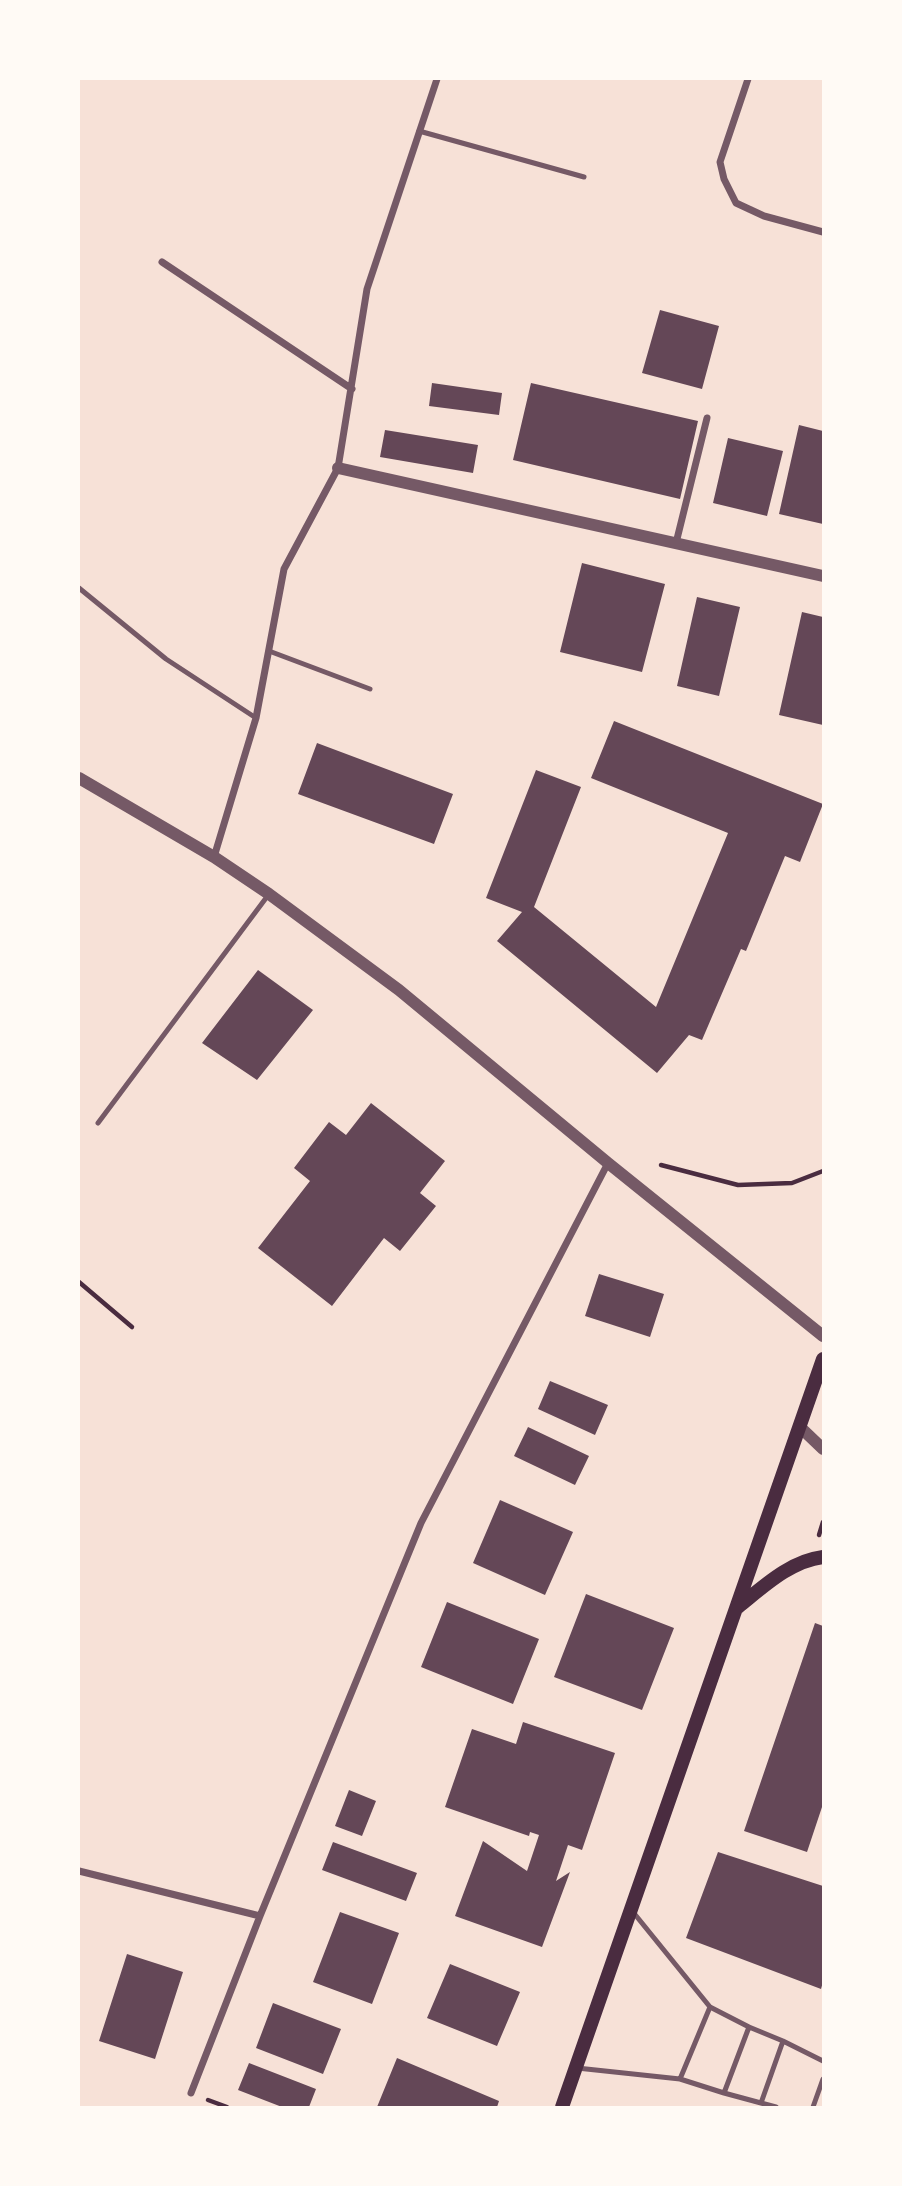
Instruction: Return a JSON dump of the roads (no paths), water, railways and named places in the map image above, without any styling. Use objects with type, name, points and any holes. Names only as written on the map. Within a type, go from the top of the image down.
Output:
[{"type":"main road","points":[[562,2107],[823,1360]]},
{"type":"main road","points":[[738,1607],[773,1579],[796,1566],[823,1557]]},
{"type":"street","points":[[214,857],[256,718],[284,569],[338,468],[367,289],[437,79]]},
{"type":"street","points":[[748,79],[720,162],[724,179],[736,203],[764,216],[823,232]]},
{"type":"street","points":[[162,262],[352,388]]},
{"type":"street","points":[[676,543],[707,418]]},
{"type":"street","points":[[338,468],[823,576]]},
{"type":"street","points":[[79,778],[214,857],[399,990],[823,1336]]},
{"type":"street","points":[[191,2093],[260,1916],[421,1523],[608,1163]]},
{"type":"street","points":[[800,1427],[823,1448]]},
{"type":"street","points":[[79,1871],[260,1916]]},
{"type":"lane","points":[[419,131],[584,177]]},
{"type":"lane","points":[[79,588],[166,659],[256,718]]},
{"type":"lane","points":[[269,651],[370,689]]},
{"type":"lane","points":[[98,1123],[269,894]]},
{"type":"lane","points":[[631,1910],[710,2007],[823,2061]]},
{"type":"lane","points":[[680,2079],[710,2007]]},
{"type":"lane","points":[[724,2093],[749,2027]]},
{"type":"lane","points":[[761,2103],[783,2040]]},
{"type":"lane","points":[[575,2068],[680,2079],[776,2107]]},
{"type":"lane","points":[[813,2107],[823,2079]]}]
